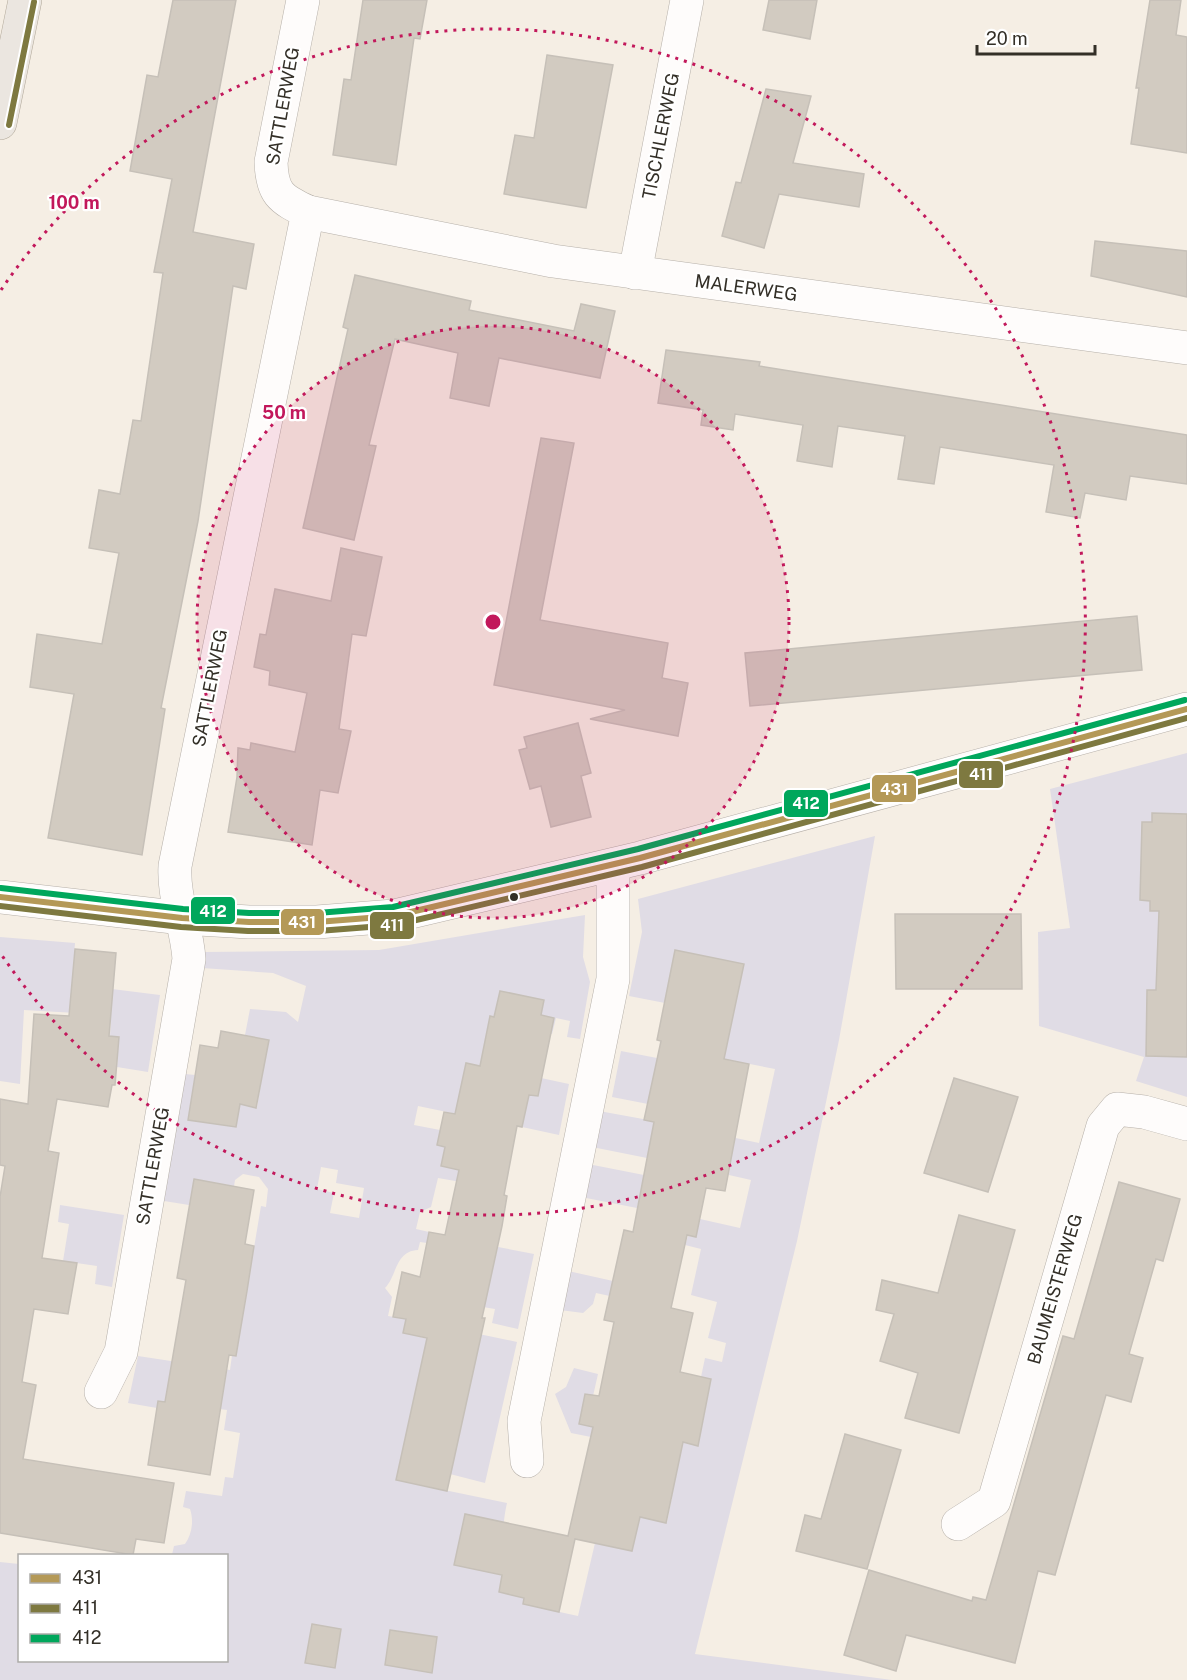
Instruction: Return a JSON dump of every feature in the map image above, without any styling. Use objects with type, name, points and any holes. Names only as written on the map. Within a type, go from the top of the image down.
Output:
[{"type":"main road","points":[[0,123],[25,0]]},
{"type":"street","name":"SATTLERWEG","points":[[101,1392],[121,1352],[189,959],[174,887],[175,866],[308,212],[286,202],[272,184],[271,162],[303,0]]},
{"type":"street","name":"TISCHLERWEG","points":[[635,273],[687,0]]},
{"type":"street","name":"MALERWEG","points":[[308,212],[554,261],[1187,348]]},
{"type":"street","points":[[0,897],[182,918],[306,922],[394,916],[613,865],[1187,710]]},
{"type":"street","points":[[527,1461],[524,1421],[613,979],[613,865]]},
{"type":"street","name":"BAUMEISTERWEG","points":[[958,1524],[994,1501],[1103,1126],[1117,1109],[1144,1112],[1187,1124]]},
{"type":"shaded area","points":[[1187,753],[1187,1097],[1136,1081],[1144,1057],[1039,1026],[1038,932],[1070,928],[1050,789]]},
{"type":"shaded area","points":[[875,836],[839,1040],[797,1241],[695,1654],[892,1680],[0,1680],[0,1562],[18,1564],[18,1662],[228,1662],[228,1554],[172,1554],[174,1546],[185,1544],[191,1532],[190,1509],[183,1507],[186,1491],[222,1496],[225,1477],[233,1478],[240,1433],[224,1430],[227,1410],[158,1401],[157,1408],[128,1403],[138,1356],[230,1370],[232,1355],[236,1355],[261,1206],[266,1207],[268,1189],[259,1177],[243,1174],[235,1180],[234,1186],[194,1179],[189,1205],[164,1201],[185,1074],[195,1075],[188,1120],[236,1127],[240,1104],[257,1107],[268,1040],[245,1035],[250,1009],[286,1012],[298,1022],[306,986],[273,973],[202,968],[205,952],[379,950],[585,915],[583,957],[590,982],[580,1039],[567,1037],[570,1021],[556,1018],[552,1034],[541,1032],[539,1026],[544,1000],[500,991],[494,1017],[490,1016],[480,1066],[466,1063],[457,1107],[471,1117],[418,1106],[414,1125],[440,1130],[437,1145],[445,1147],[441,1166],[463,1171],[461,1182],[438,1178],[431,1207],[420,1212],[416,1229],[429,1232],[427,1243],[420,1242],[418,1250],[410,1251],[401,1259],[385,1288],[392,1297],[388,1316],[406,1319],[404,1333],[428,1339],[431,1324],[517,1342],[485,1483],[450,1474],[474,1367],[423,1356],[396,1480],[507,1503],[499,1592],[524,1598],[523,1604],[578,1616],[595,1543],[632,1551],[636,1534],[628,1514],[667,1522],[672,1497],[653,1492],[645,1435],[698,1445],[706,1407],[672,1400],[711,1379],[701,1377],[705,1358],[722,1362],[726,1343],[708,1338],[717,1302],[691,1295],[701,1249],[685,1245],[688,1236],[696,1237],[700,1219],[740,1228],[751,1180],[729,1175],[731,1158],[699,1153],[703,1131],[759,1143],[775,1069],[724,1059],[744,964],[675,950],[665,1003],[629,996],[642,932],[638,899]],"holes":[[[321,1167],[338,1170],[336,1183],[364,1188],[359,1218],[330,1213],[334,1193],[317,1189]]]},
{"type":"shaded area","points":[[0,937],[75,943],[72,984],[160,995],[148,1072],[117,1067],[119,1037],[110,1036],[111,1021],[76,1018],[76,1013],[24,1010],[20,1084],[0,1081]]},
{"type":"shaded area","points":[[621,1051],[657,1058],[648,1104],[612,1097]]},
{"type":"shaded area","points":[[541,1078],[569,1084],[559,1135],[522,1127],[529,1095],[538,1096]]},
{"type":"shaded area","points":[[599,1111],[654,1121],[647,1158],[592,1147]]},
{"type":"shaded area","points":[[588,1164],[644,1175],[637,1208],[581,1197]]},
{"type":"shaded area","points":[[60,1205],[124,1215],[112,1287],[95,1284],[97,1266],[63,1261],[69,1224],[58,1222]]},
{"type":"shaded area","points":[[498,1247],[534,1254],[518,1329],[492,1323],[495,1309],[483,1307]]},
{"type":"shaded area","points":[[568,1271],[622,1283],[619,1298],[596,1293],[593,1304],[583,1313],[560,1310]]},
{"type":"shaded area","points":[[574,1368],[598,1374],[593,1396],[579,1424],[593,1427],[591,1437],[571,1433],[555,1394],[566,1387]]},
{"type":"building","points":[[173,0],[236,0],[193,232],[254,244],[246,289],[233,286],[198,521],[161,708],[165,709],[142,855],[48,838],[74,694],[30,687],[37,634],[102,644],[119,553],[89,548],[99,490],[120,494],[133,420],[141,421],[163,273],[154,272],[172,179],[130,171],[147,75],[158,77]]},
{"type":"building","points":[[363,0],[427,0],[420,39],[414,38],[396,165],[333,155],[344,79],[351,80]]},
{"type":"building","points":[[769,0],[817,0],[810,39],[763,30]]},
{"type":"building","points":[[1150,0],[1181,0],[1176,35],[1187,37],[1187,153],[1131,144],[1139,88],[1136,88]]},
{"type":"building","points":[[547,55],[613,65],[586,208],[504,194],[515,135],[534,138]]},
{"type":"building","points":[[766,89],[811,96],[793,163],[864,174],[859,207],[779,194],[764,248],[722,236],[736,182],[741,183]]},
{"type":"building","points":[[1095,241],[1187,251],[1187,297],[1091,276]]},
{"type":"building","points":[[355,275],[471,301],[469,310],[574,331],[581,304],[615,311],[600,378],[499,358],[489,406],[450,398],[458,353],[395,339],[369,445],[376,446],[354,540],[303,528],[348,329],[343,327]]},
{"type":"building","points":[[666,350],[760,362],[759,366],[1187,435],[1187,484],[1130,476],[1126,500],[1085,493],[1080,518],[1046,512],[1054,465],[940,447],[934,484],[898,479],[905,436],[838,426],[832,467],[797,461],[803,425],[735,414],[733,430],[701,425],[703,410],[658,403]]},
{"type":"building","points":[[541,438],[574,443],[540,620],[668,643],[662,678],[688,683],[678,736],[590,719],[625,710],[494,685]]},
{"type":"building","points":[[341,548],[382,557],[366,636],[352,634],[339,729],[351,731],[338,793],[320,790],[312,845],[228,832],[237,777],[238,748],[250,750],[251,743],[295,752],[307,693],[269,685],[270,671],[254,667],[260,634],[266,635],[275,589],[331,601]]},
{"type":"building","points":[[1137,616],[1142,670],[750,706],[745,653]]},
{"type":"building","points":[[578,723],[591,773],[581,776],[591,817],[551,827],[541,786],[530,789],[519,750],[527,748],[524,737]]},
{"type":"building","points":[[1152,813],[1187,814],[1187,1057],[1146,1056],[1147,990],[1156,990],[1159,911],[1150,911],[1150,901],[1140,900],[1142,822],[1152,822]]},
{"type":"building","points":[[895,914],[1021,914],[1022,989],[896,989]]},
{"type":"building","points":[[75,949],[116,953],[109,1036],[119,1037],[115,1085],[112,1085],[108,1107],[57,1099],[48,1151],[59,1153],[42,1258],[77,1263],[68,1314],[34,1309],[22,1382],[36,1385],[23,1459],[174,1483],[164,1543],[136,1539],[133,1554],[0,1533],[0,1197],[5,1166],[0,1165],[0,1099],[28,1104],[34,1014],[69,1016]]},
{"type":"building","points":[[675,950],[744,964],[724,1059],[749,1064],[725,1191],[706,1188],[696,1237],[687,1235],[671,1308],[693,1313],[680,1372],[711,1379],[698,1446],[683,1442],[666,1523],[640,1517],[632,1551],[575,1539],[559,1612],[523,1604],[524,1598],[499,1592],[502,1575],[454,1565],[465,1514],[568,1536],[593,1427],[579,1424],[585,1394],[599,1396],[614,1322],[604,1320],[624,1230],[633,1232],[654,1122],[644,1120],[661,1041],[657,1040]]},
{"type":"building","points":[[500,991],[544,1000],[541,1015],[554,1018],[538,1096],[529,1095],[522,1127],[517,1126],[504,1195],[507,1196],[502,1226],[482,1318],[485,1318],[447,1491],[396,1480],[427,1338],[403,1333],[406,1319],[393,1317],[402,1272],[420,1277],[429,1232],[445,1235],[459,1170],[441,1166],[445,1147],[437,1145],[444,1112],[455,1114],[466,1063],[480,1066],[490,1016],[494,1017]]},
{"type":"building","points":[[221,1031],[269,1040],[256,1108],[240,1104],[236,1127],[188,1120],[200,1045],[218,1048]]},
{"type":"building","points":[[954,1078],[1018,1097],[988,1192],[924,1173]]},
{"type":"building","points":[[194,1179],[254,1190],[245,1244],[254,1246],[236,1356],[229,1355],[210,1475],[148,1465],[158,1401],[165,1402],[186,1280],[177,1278]]},
{"type":"building","points":[[1119,1182],[1180,1199],[1163,1261],[1156,1259],[1129,1354],[1143,1358],[1131,1402],[1106,1395],[1055,1575],[1038,1571],[1015,1663],[906,1635],[896,1671],[844,1655],[869,1570],[972,1601],[973,1597],[986,1600],[1063,1336],[1074,1339]]},
{"type":"building","points":[[959,1215],[1015,1230],[959,1433],[905,1418],[918,1373],[880,1361],[894,1314],[876,1310],[882,1280],[938,1293]]},
{"type":"building","points":[[845,1434],[901,1450],[867,1569],[796,1551],[805,1515],[821,1519]]},
{"type":"building","points":[[312,1624],[341,1629],[335,1668],[305,1663]]},
{"type":"building","points":[[390,1630],[437,1637],[432,1673],[385,1665]]},
{"type":"transit line","name":"411","points":[[9,125],[34,2]]},
{"type":"transit line","name":"412","points":[[1,888],[183,909],[249,913],[317,913],[393,907],[638,849],[1185,700]]},
{"type":"transit line","name":"431","points":[[0,897],[182,918],[249,922],[317,922],[394,916],[640,858],[1187,709]]},
{"type":"transit line","name":"411","points":[[0,906],[181,927],[248,931],[318,931],[395,925],[642,867],[1187,718]]}]
